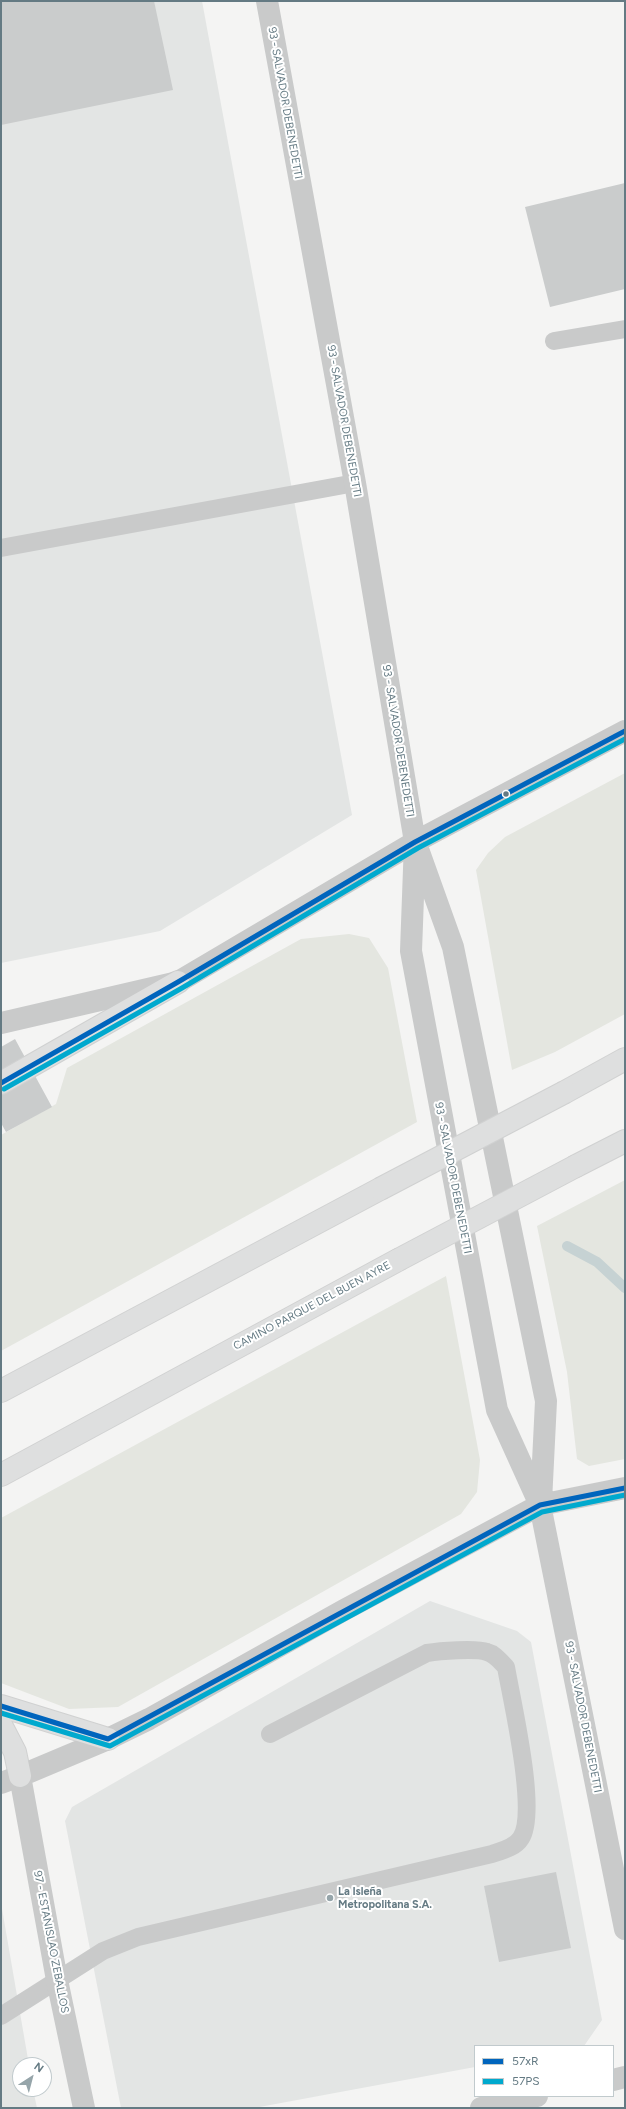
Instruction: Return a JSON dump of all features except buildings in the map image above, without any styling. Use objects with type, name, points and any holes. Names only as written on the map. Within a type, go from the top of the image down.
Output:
[{"type":"highway","points":[[1,1083],[178,982]]},
{"type":"highway","points":[[1,1391],[625,1059]]},
{"type":"highway","name":"CAMINO PARQUE DEL BUEN AYRE","points":[[1,1474],[398,1260],[625,1141]]},
{"type":"highway","points":[[1,1706],[108,1739]]},
{"type":"highway","points":[[1,1725],[15,1752],[10,1780]]},
{"type":"street","name":"93 - SALVADOR DEBENEDETTI","points":[[267,1],[355,483],[415,842],[453,947],[546,1401],[540,1505]]},
{"type":"street","points":[[1,1023],[178,982],[415,842],[625,731]]},
{"type":"street","name":"93 - SALVADOR DEBENEDETTI","points":[[415,842],[410,951],[495,1402],[497,1410],[540,1505],[625,1929]]},
{"type":"street","points":[[10,1780],[108,1739],[540,1505],[625,1488]]},
{"type":"street","name":"97 - ESTANISLAO ZEBALLOS","points":[[10,1780],[57,1980],[84,2108]]},
{"type":"street","points":[[614,2080],[625,2077]]},
{"type":"street","points":[[481,2108],[532,2097]]},
{"type":"lane","points":[[554,341],[625,329]]},
{"type":"lane","points":[[1,548],[355,483]]},
{"type":"lane","points":[[1,2016],[103,1951],[138,1937],[492,1854],[509,1848],[521,1839],[526,1823],[527,1792],[506,1668],[498,1658],[486,1651],[438,1651],[427,1653],[270,1734]]},
{"type":"shaded area","points":[[1,1],[202,1],[352,815],[160,931],[1,963]]},
{"type":"shaded area","points":[[625,773],[625,1014],[555,1052],[512,1070],[476,870],[488,853],[505,837]]},
{"type":"shaded area","points":[[349,934],[369,938],[388,968],[417,1122],[1,1351],[1,1135],[56,1104],[67,1068],[301,939]]},
{"type":"shaded area","points":[[625,1180],[625,1459],[589,1466],[577,1459],[567,1372],[537,1226]]},
{"type":"shaded area","points":[[446,1276],[480,1460],[477,1492],[461,1514],[118,1707],[69,1709],[1,1683],[1,1518]]},
{"type":"shaded area","name":"La Isleña Metropolitana S.A.","points":[[430,1601],[517,1631],[531,1642],[602,2020],[585,2045],[474,2045],[474,2067],[254,2108],[121,2108],[65,1821],[72,1807]]},
{"type":"shaded area","points":[[1,1903],[28,2057],[12,2057],[12,2097],[35,2097],[37,2108],[1,2108]]},
{"type":"waterway","points":[[567,1246],[597,1262],[625,1288]]},
{"type":"transit line","name":"57xR","points":[[1,1083],[178,982],[415,842],[625,731]]},
{"type":"transit line","name":"57PS","points":[[4,1089],[182,988],[418,848],[625,739]]},
{"type":"transit line","name":"57xR","points":[[1,1706],[108,1739],[540,1505],[625,1488]]},
{"type":"transit line","name":"57PS","points":[[1,1713],[110,1746],[542,1512],[625,1495]]},
{"type":"place","name":"La Isleña Metropolitana S.A.","points":[[330,1898]]}]
